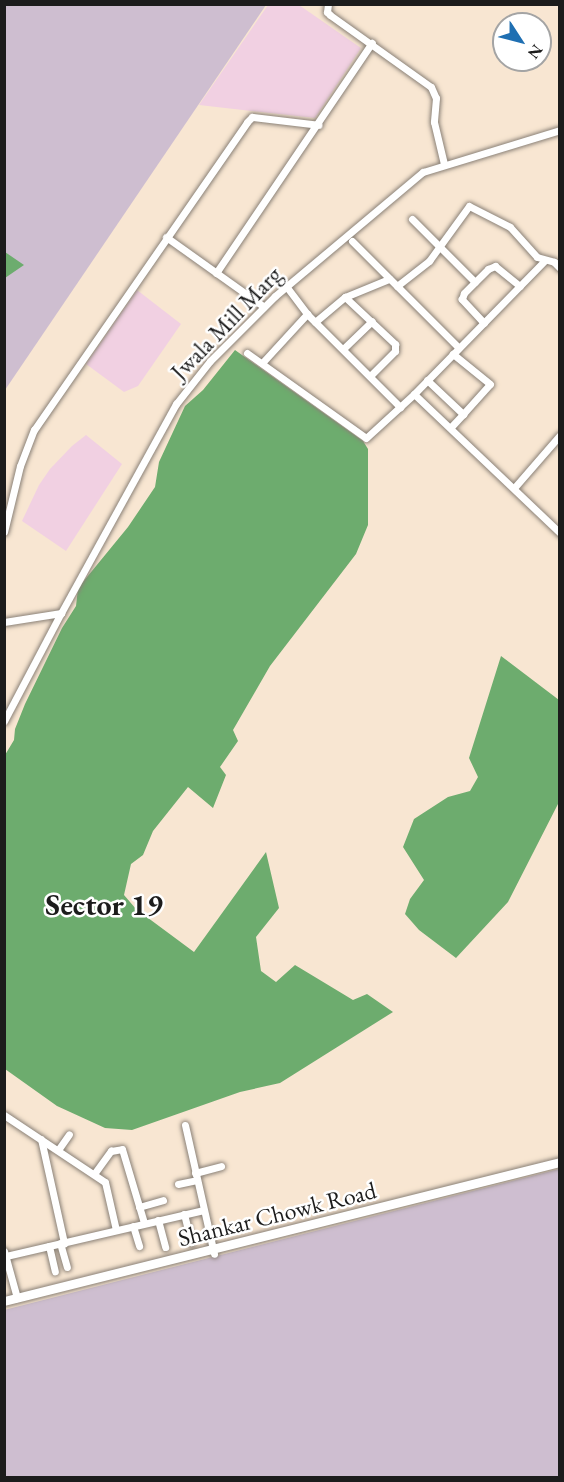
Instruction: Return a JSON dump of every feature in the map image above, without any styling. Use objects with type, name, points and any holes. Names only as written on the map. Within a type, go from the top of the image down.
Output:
[{"type":"main road","name":"Shankar Chowk Road","points":[[4,1306],[560,1162]]},
{"type":"main road","name":"Shankar Chowk Road","points":[[4,1301],[560,1168]]},
{"type":"street","points":[[328,4],[327,12],[330,15],[418,76],[434,93],[434,122],[444,164]]},
{"type":"street","points":[[216,273],[372,43]]},
{"type":"street","points":[[4,532],[20,466],[34,430],[250,119],[318,125]]},
{"type":"street","name":"Jwala Mill Marg","points":[[4,721],[60,613],[176,404],[210,361],[286,286],[414,178],[444,164],[560,130]]},
{"type":"street","points":[[397,286],[429,261],[470,206],[510,227],[534,253],[545,260],[554,262],[560,268]]},
{"type":"street","points":[[412,219],[475,282]]},
{"type":"street","points":[[166,237],[264,307]]},
{"type":"street","points":[[352,241],[459,348]]},
{"type":"street","points":[[247,352],[362,438],[369,437],[545,260]]},
{"type":"street","points":[[484,323],[462,299],[475,282],[493,266],[520,286]]},
{"type":"street","points":[[315,322],[345,297],[389,279]]},
{"type":"street","points":[[286,286],[307,314],[400,406]]},
{"type":"street","points":[[345,297],[397,346],[370,376]]},
{"type":"street","points":[[261,363],[307,314]]},
{"type":"street","points":[[343,349],[372,321]]},
{"type":"street","points":[[451,427],[490,384],[453,354]]},
{"type":"street","points":[[427,380],[463,414]]},
{"type":"street","points":[[414,394],[560,533]]},
{"type":"street","points":[[514,488],[560,435]]},
{"type":"street","points":[[4,622],[60,613]]},
{"type":"street","points":[[4,1115],[107,1185],[116,1230]]},
{"type":"street","points":[[185,1125],[214,1252]]},
{"type":"street","points":[[58,1150],[69,1134]]},
{"type":"street","points":[[41,1139],[67,1267]]},
{"type":"street","points":[[94,1174],[111,1151],[122,1149],[144,1223]]},
{"type":"street","points":[[192,1161],[201,1159]]},
{"type":"street","points":[[178,1184],[220,1166]]},
{"type":"street","points":[[139,1207],[163,1200]]},
{"type":"street","points":[[17,1298],[5,1254],[204,1210]]},
{"type":"street","points":[[184,1214],[191,1242]]},
{"type":"street","points":[[158,1220],[165,1247]]},
{"type":"street","points":[[132,1226],[139,1246]]},
{"type":"street","points":[[49,1246],[55,1271]]},
{"type":"shaded area","points":[[5,5],[266,5],[5,390]]},
{"type":"shaded area","points":[[268,5],[299,5],[361,48],[315,118],[199,105]]},
{"type":"shaded area","points":[[137,290],[181,324],[138,386],[124,392],[86,364]]},
{"type":"shaded area","points":[[86,435],[122,464],[66,551],[22,521],[39,485],[50,469]]},
{"type":"shaded area","points":[[559,1169],[559,1477],[5,1477],[4,1310]]},
{"type":"green space","points":[[5,252],[24,265],[5,278]]},
{"type":"green space","points":[[235,350],[363,441],[368,449],[368,525],[356,554],[270,666],[233,730],[238,741],[220,767],[226,775],[213,808],[188,787],[153,831],[143,855],[131,864],[124,895],[136,909],[194,952],[266,852],[279,908],[256,937],[261,971],[276,982],[295,965],[353,1000],[367,994],[393,1012],[280,1083],[240,1092],[132,1130],[105,1128],[57,1106],[5,1069],[5,755],[14,740],[15,729],[25,704],[62,628],[76,606],[78,588],[128,527],[155,487],[159,462],[185,406],[203,390]]},
{"type":"green space","points":[[501,656],[559,700],[559,802],[508,902],[456,958],[419,930],[405,914],[410,899],[424,880],[403,847],[414,819],[448,797],[470,791],[478,777],[469,758]]},
{"type":"district","name":"Sector 19","points":[[104,905]]}]
